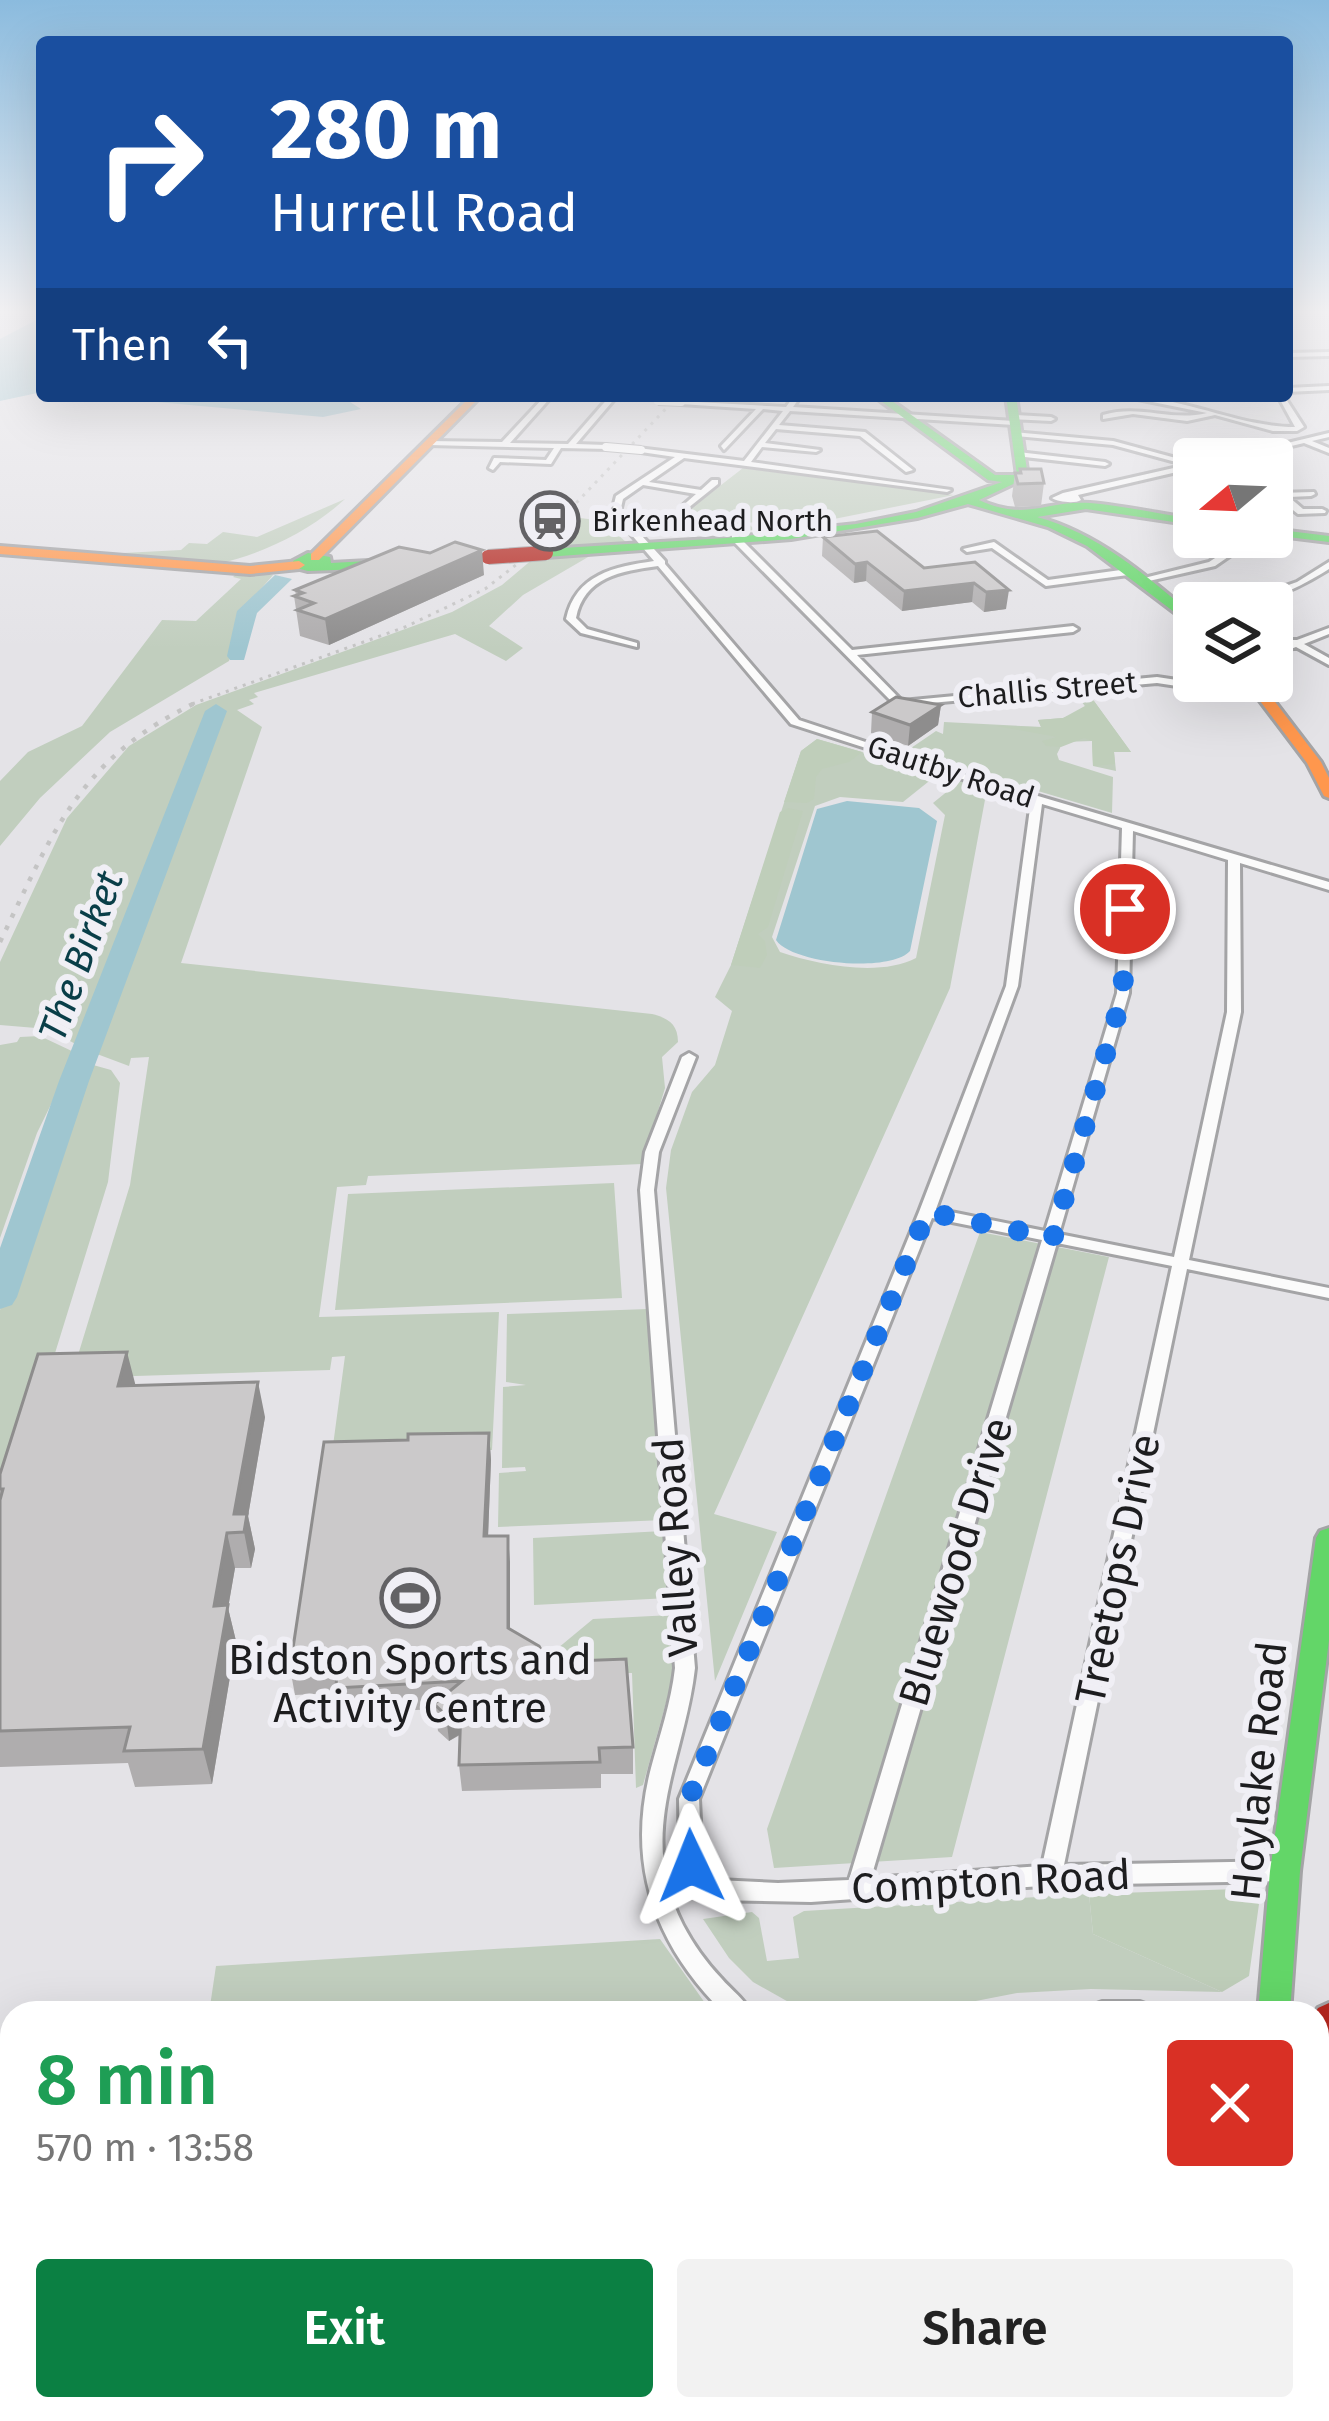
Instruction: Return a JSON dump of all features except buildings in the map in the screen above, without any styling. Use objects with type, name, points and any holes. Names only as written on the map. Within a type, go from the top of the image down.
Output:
[{"type":"main road","points":[[313,562],[449,423]]},
{"type":"main road","points":[[918,423],[1173,604]]},
{"type":"main road","points":[[479,558],[654,554],[849,523],[990,472]]},
{"type":"main road","points":[[1052,518],[1075,507],[1173,519]]},
{"type":"main road","points":[[1293,535],[1329,539]]},
{"type":"main road","points":[[0,550],[250,570],[313,562],[413,562]]},
{"type":"main road","points":[[1270,702],[1322,763],[1329,793]]},
{"type":"main road","name":"Hoylake Road","points":[[1275,2001],[1285,1871],[1329,1538]]},
{"type":"street","points":[[504,445],[524,423]]},
{"type":"street","points":[[493,468],[497,460],[548,463],[587,423]]},
{"type":"street","points":[[737,446],[725,447],[747,423]]},
{"type":"street","points":[[746,463],[781,423]]},
{"type":"street","points":[[918,423],[990,472],[1113,443],[1173,459]]},
{"type":"street","points":[[990,472],[1046,423]]},
{"type":"street","points":[[1180,431],[1206,423]]},
{"type":"street","points":[[1251,423],[1297,429],[1298,423]]},
{"type":"street","points":[[778,427],[862,434],[909,470]]},
{"type":"street","points":[[1293,443],[1329,435]]},
{"type":"street","points":[[1306,440],[1329,452]]},
{"type":"street","points":[[429,443],[606,447],[746,463],[990,472],[1106,464]]},
{"type":"street","points":[[763,445],[816,450]]},
{"type":"street","points":[[643,482],[683,455]]},
{"type":"street","points":[[1052,518],[1173,473]]},
{"type":"street","points":[[643,482],[699,492]]},
{"type":"street","name":"Gautby Road","points":[[643,482],[620,498],[616,512],[796,722],[1037,800],[1329,886]]},
{"type":"street","points":[[666,518],[687,518],[684,508],[715,482]]},
{"type":"street","points":[[1293,495],[1310,494]]},
{"type":"street","points":[[1293,506],[1301,512],[1322,511]]},
{"type":"street","points":[[735,538],[853,653],[1073,629]]},
{"type":"street","points":[[967,549],[991,543],[1049,585],[1212,564],[1221,558]]},
{"type":"street","points":[[634,645],[584,631],[571,620],[572,607],[599,576],[654,554]]},
{"type":"street","points":[[1293,586],[1329,565]]},
{"type":"street","points":[[1294,642],[1329,631]]},
{"type":"street","points":[[1294,642],[1329,662]]},
{"type":"street","name":"Challis Street","points":[[853,653],[901,704],[1173,681]]},
{"type":"street","points":[[1037,800],[1012,986],[927,1212],[1329,1293]]},
{"type":"street","name":"Bluewood Drive","points":[[858,1887],[1123,993],[1128,826]]},
{"type":"street","name":"Treetops Drive","points":[[1051,1874],[1234,1012],[1234,859]]},
{"type":"street","name":"Valley Road","points":[[689,1057],[652,1152],[647,1190],[685,1668],[681,1712],[661,1770],[654,1812],[654,1868],[672,1935],[728,2001]]},
{"type":"street","name":"Compton Road","points":[[927,1212],[689,1799],[688,1855],[701,1882],[711,1890],[728,1892],[1051,1874],[1285,1871]]},
{"type":"green space","points":[[743,468],[954,495],[794,527],[781,518],[748,523],[755,530],[711,533],[689,510]]},
{"type":"green space","points":[[345,499],[287,539],[221,563],[104,554],[181,550],[189,543],[207,544],[223,532],[257,537]]},
{"type":"green space","points":[[573,517],[603,521],[628,544],[537,553],[552,538],[560,538],[566,531],[560,530]]},
{"type":"green space","points":[[595,553],[523,595],[489,626],[523,648],[506,661],[455,634],[254,693],[258,697],[249,700],[254,704],[237,710],[262,727],[181,963],[652,1014],[674,1026],[678,1042],[662,1057],[665,1088],[642,1164],[368,1176],[366,1185],[337,1187],[319,1317],[499,1312],[492,1450],[332,1453],[345,1356],[332,1357],[330,1370],[71,1378],[130,1185],[149,1057],[131,1058],[129,1066],[89,1051],[108,1024],[218,711],[206,712],[81,1047],[48,1029],[0,1025],[0,962],[67,818],[129,746],[196,705],[452,612],[502,585],[534,558]]},
{"type":"green space","points":[[238,572],[273,575],[241,612],[229,661],[110,732],[40,798],[0,846],[0,781],[28,752],[82,726],[162,620],[196,621],[241,579],[233,577]]},
{"type":"green space","points":[[1091,697],[1131,752],[1114,752],[1116,771],[1093,766],[1092,741],[1063,742],[1057,754],[1059,760],[1113,777],[1112,813],[907,752],[936,750],[911,748],[936,731],[943,734],[944,722],[1041,727],[1038,720],[1087,709],[1079,698]]},
{"type":"green space","points":[[1094,701],[1131,752],[1114,752],[1115,764],[1093,766],[1092,741],[1084,738],[1061,747],[1046,746],[1042,741],[1057,737],[996,726],[1041,727],[1038,720],[1063,718]]},
{"type":"green space","points":[[817,739],[938,774],[903,802],[840,797],[815,806],[772,937],[780,952],[795,957],[867,968],[916,958],[945,815],[933,803],[960,781],[987,789],[950,988],[714,1514],[777,1532],[715,1681],[666,1188],[671,1150],[692,1092],[715,1065],[732,1011],[715,997],[731,965],[801,751]]},
{"type":"green space","points":[[817,739],[862,752],[849,762],[822,769],[816,777],[814,799],[784,802],[801,751]]},
{"type":"green space","points":[[788,808],[803,811],[768,927],[758,934],[765,941],[767,955],[760,968],[731,965],[780,812]]},
{"type":"green space","points":[[40,1036],[76,1053],[37,1133],[0,1238],[0,1045]]},
{"type":"green space","points":[[86,1063],[111,1070],[120,1083],[108,1182],[47,1379],[0,1492],[0,1310]]},
{"type":"green space","points":[[614,1183],[622,1298],[335,1310],[348,1194]]},
{"type":"green space","points":[[980,1232],[1109,1257],[952,1857],[774,1868],[767,1829]]},
{"type":"green space","points":[[648,1309],[664,1520],[498,1527],[499,1473],[526,1471],[525,1467],[502,1468],[503,1387],[526,1385],[506,1382],[507,1314]]},
{"type":"green space","points":[[663,1531],[669,1598],[534,1605],[533,1538]]},
{"type":"green space","points":[[672,1615],[673,1678],[643,1785],[636,1788],[632,1673],[568,1673],[552,1653],[593,1619]]},
{"type":"green space","points":[[1238,1889],[1259,1904],[1249,1976],[1222,1992],[1093,1934],[1089,1894]]},
{"type":"green space","points":[[1089,1894],[1093,1934],[1222,1992],[1091,1989],[1017,1993],[976,2001],[787,2001],[753,1982],[729,1958],[703,1919],[752,1912],[759,1918],[767,1961],[799,1958],[793,1917],[804,1911]]},
{"type":"green space","points":[[660,1939],[704,2001],[211,2001],[216,1966]]},
{"type":"water","points":[[847,801],[919,808],[937,821],[910,951],[899,958],[863,964],[820,960],[776,940],[817,809]]},
{"type":"waterway","name":"The Birket","points":[[237,656],[247,611],[282,579]]},
{"type":"waterway","name":"The Birket","points":[[0,1297],[74,1081],[216,711]]},
{"type":"railway","points":[[196,702],[405,627],[485,589],[521,561],[652,423]]},
{"type":"railway","points":[[0,942],[75,801],[125,747],[196,702]]},
{"type":"railway","points":[[192,704],[196,702]]},
{"type":"traffic: fast","points":[[916,423],[992,478],[1013,480]]},
{"type":"traffic: fast","points":[[546,553],[791,536],[917,515],[974,499],[1023,477],[1015,423]]},
{"type":"traffic: fast","points":[[970,495],[980,505],[1042,521],[1091,544],[1173,606]]},
{"type":"traffic: fast","points":[[1024,515],[1086,506],[1173,519]]},
{"type":"traffic: fast","points":[[1293,535],[1329,539]]},
{"type":"traffic: fast","points":[[325,564],[326,560],[308,557],[297,564],[308,567],[388,564]]},
{"type":"traffic: fast","points":[[1275,2001],[1285,1871],[1329,1538]]},
{"type":"traffic: slow","points":[[315,557],[449,423]]},
{"type":"traffic: slow","points":[[0,550],[250,570],[299,565]]},
{"type":"traffic: slow","points":[[1268,702],[1314,762],[1329,793]]},
{"type":"traffic: jam","points":[[488,557],[546,553]]},
{"type":"place","name":"Birkenhead North","points":[[550,521]]},
{"type":"place","name":"Bidston Sports and Activity Centre","points":[[410,1598]]},
{"type":"route","points":[[691,1866],[689,1799],[927,1212],[1053,1238],[1123,993],[1125,909]]}]
